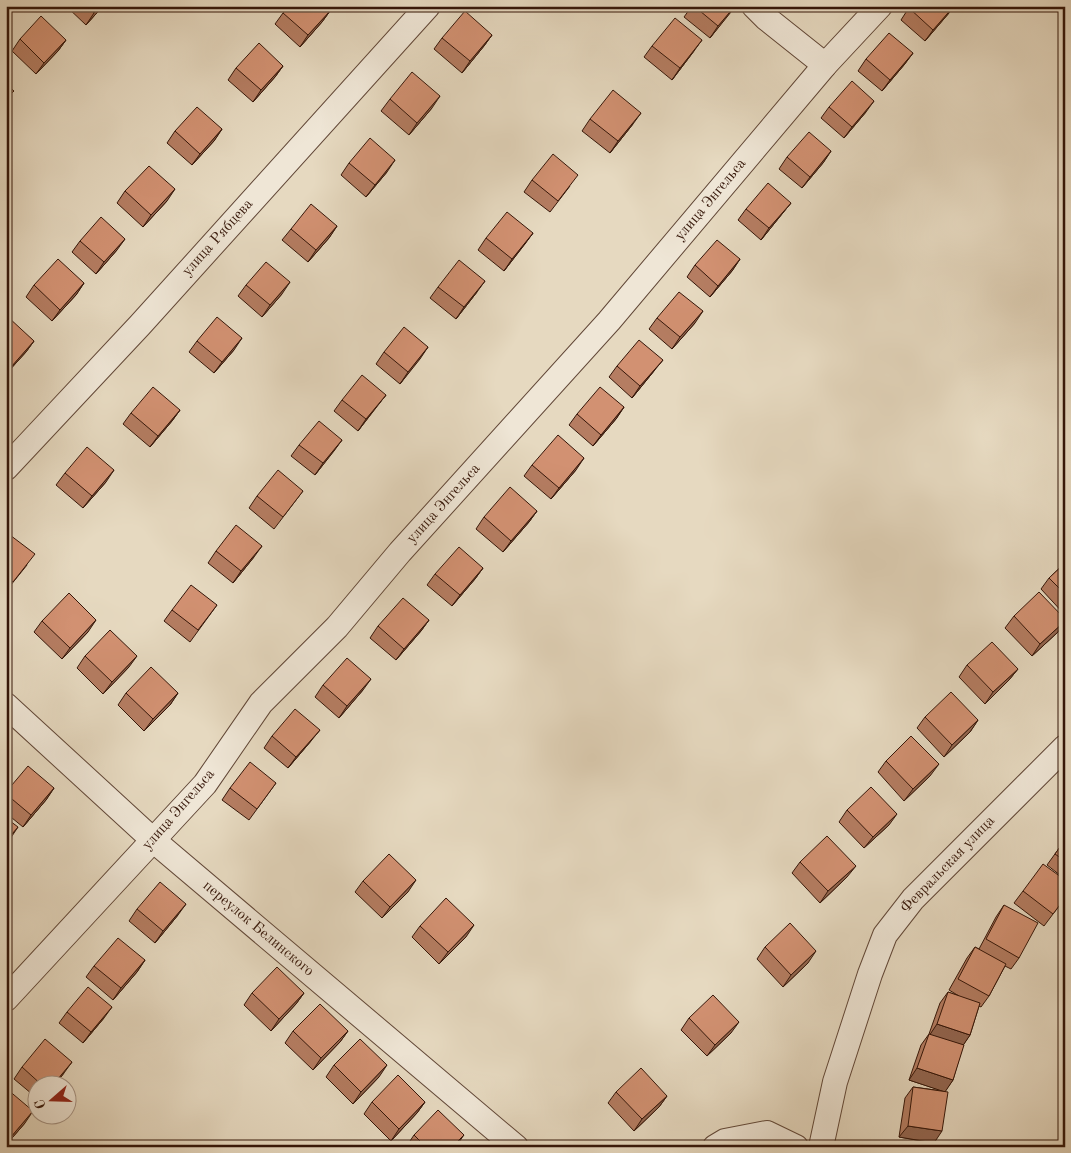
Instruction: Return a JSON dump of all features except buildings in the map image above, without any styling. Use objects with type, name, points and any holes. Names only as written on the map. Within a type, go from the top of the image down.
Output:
[{"type":"street","name":"улица Рябцева","points":[[6,468],[140,325],[428,6]]},
{"type":"street","points":[[754,6],[766,18],[825,65]]},
{"type":"street","name":"улица Энгельса","points":[[6,999],[205,784],[260,703],[338,627],[400,552],[615,313],[825,65],[880,6]]},
{"type":"street","name":"переулок Белинского","points":[[6,705],[153,840],[516,1147]]},
{"type":"street","name":"Февральская улица","points":[[821,1147],[835,1082],[870,974],[885,935],[913,899],[1065,747]]},
{"type":"street","points":[[715,1147],[725,1141],[767,1133],[796,1147]]}]
